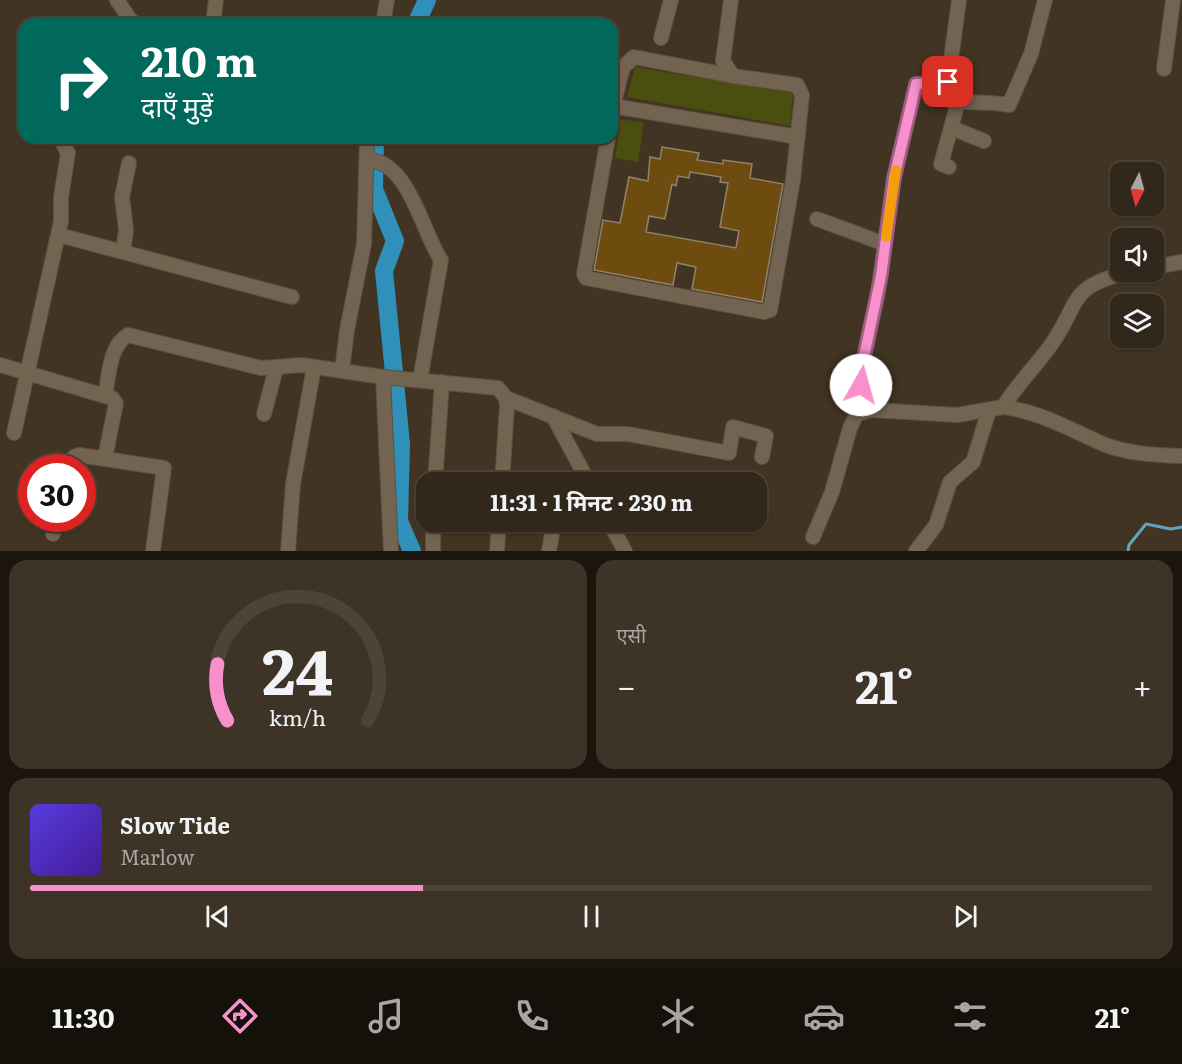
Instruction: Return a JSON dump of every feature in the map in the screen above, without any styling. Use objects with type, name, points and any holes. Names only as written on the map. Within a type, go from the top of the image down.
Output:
[{"type":"street","points":[[117,0],[129,18]]},
{"type":"street","points":[[214,18],[216,0]]},
{"type":"street","points":[[384,18],[387,0]]},
{"type":"street","points":[[661,38],[671,0]]},
{"type":"street","points":[[731,0],[723,61],[733,76]]},
{"type":"street","points":[[959,0],[948,82],[948,100],[958,102],[988,100],[1009,105],[1031,54],[1045,0]]},
{"type":"street","points":[[1164,69],[1173,0]]},
{"type":"street","points":[[607,144],[584,274],[586,278],[767,312],[771,306],[777,273],[798,137],[803,101],[800,88],[797,85],[733,76],[634,57],[623,67],[618,88]]},
{"type":"street","points":[[708,71],[723,61]]},
{"type":"street","points":[[813,537],[832,492],[853,419],[861,411],[865,352],[878,293],[894,178],[916,84],[948,82]]},
{"type":"street","points":[[949,166],[941,164],[958,102]]},
{"type":"street","points":[[618,111],[798,137]]},
{"type":"street","points":[[952,128],[984,141]]},
{"type":"street","points":[[14,433],[59,235],[60,197],[68,153],[63,144]]},
{"type":"street","points":[[342,371],[347,330],[364,244],[373,161],[369,144]]},
{"type":"street","points":[[373,161],[387,165],[399,180],[422,217],[441,260],[420,380]]},
{"type":"street","points":[[123,252],[126,230],[122,197],[129,163]]},
{"type":"street","points":[[817,219],[885,244]]},
{"type":"street","points":[[59,235],[292,297]]},
{"type":"street","points":[[1164,265],[1182,262]]},
{"type":"street","points":[[916,551],[936,525],[950,482],[973,462],[996,408],[1049,348],[1082,292],[1110,276]]},
{"type":"street","points":[[105,396],[114,353],[122,338],[128,335],[250,366],[276,368],[295,364],[385,377],[498,388],[506,398],[597,434],[628,434],[729,453],[733,427],[766,436],[762,458]]},
{"type":"street","points":[[0,365],[112,398],[116,403],[105,458]]},
{"type":"street","points":[[288,551],[293,484],[314,367]]},
{"type":"street","points":[[264,414],[276,368]]},
{"type":"street","points":[[385,377],[391,551]]},
{"type":"street","points":[[436,472],[441,382]]},
{"type":"street","points":[[503,472],[506,398]]},
{"type":"street","points":[[861,411],[947,416],[996,408],[1033,412],[1104,444],[1126,451],[1182,456]]},
{"type":"street","points":[[553,416],[583,472]]},
{"type":"street","points":[[96,457],[164,468],[153,551]]},
{"type":"street","points":[[433,532],[433,551]]},
{"type":"street","points":[[497,551],[498,532]]},
{"type":"street","points":[[549,551],[552,532]]},
{"type":"street","points":[[615,532],[625,551]]},
{"type":"green space","points":[[635,67],[793,93],[790,126],[627,97]]},
{"type":"green space","points":[[621,119],[644,123],[638,162],[615,158]]},
{"type":"building","points":[[662,147],[699,153],[697,160],[723,164],[723,160],[752,164],[750,178],[783,184],[762,302],[692,289],[696,267],[677,263],[673,285],[594,270],[603,220],[620,223],[629,177],[648,181],[650,157],[660,159]],"holes":[[[690,172],[721,177],[720,182],[728,183],[720,227],[739,231],[736,248],[646,232],[649,216],[665,219],[672,184],[676,186],[678,176],[689,178]]]},
{"type":"waterway","points":[[419,18],[427,0]]},
{"type":"waterway","points":[[375,144],[374,189],[395,241],[384,271],[401,444],[399,521],[412,551]]},
{"type":"waterway","points":[[1128,551],[1129,545],[1146,524],[1171,529],[1182,527]]},
{"type":"slow traffic","points":[[886,237],[896,170]]},
{"type":"route","points":[[861,385],[865,352],[881,276],[894,178],[916,84],[948,82]]}]
